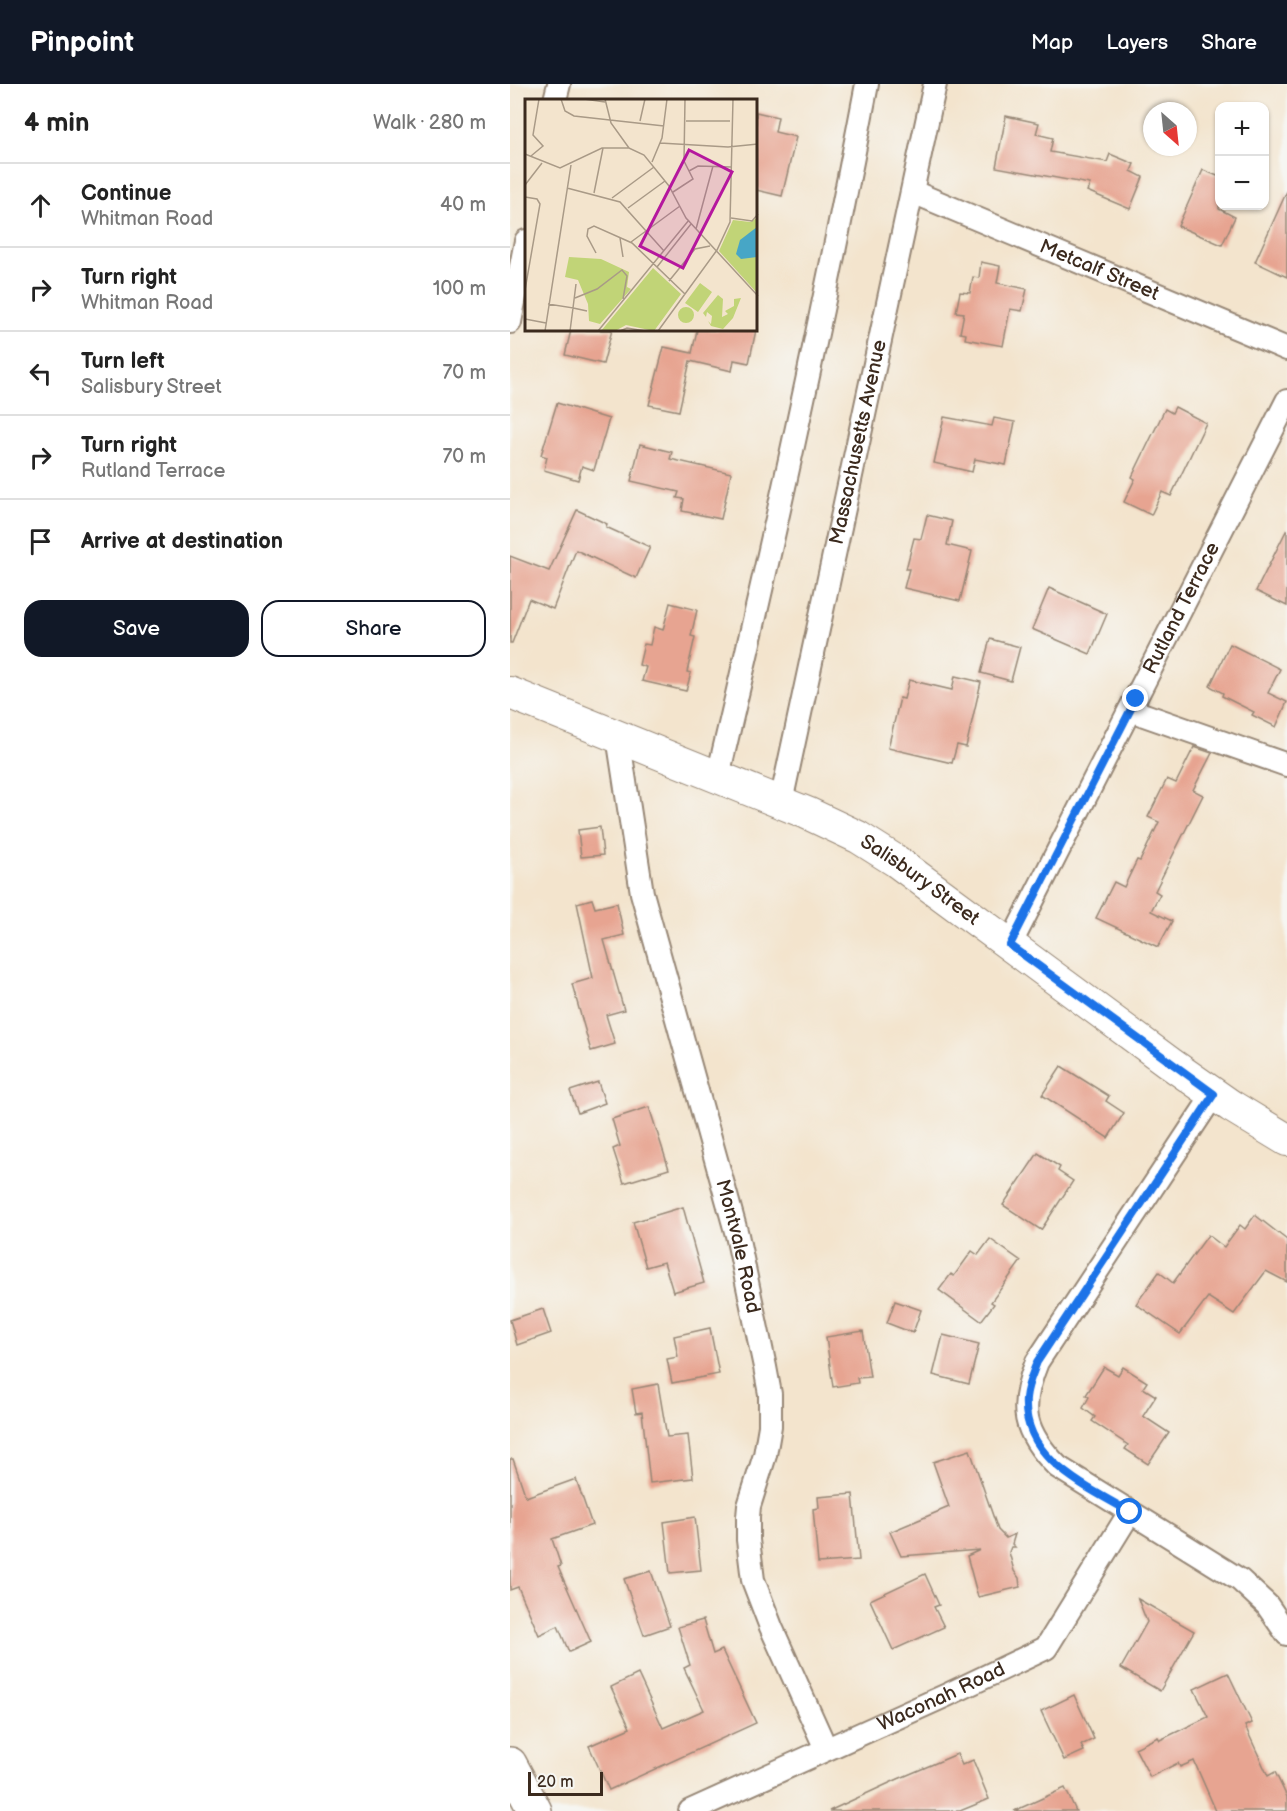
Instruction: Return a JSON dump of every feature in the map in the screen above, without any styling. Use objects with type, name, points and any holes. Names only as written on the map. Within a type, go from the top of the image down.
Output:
[{"type":"main road","name":"Salisbury Street","points":[[510,693],[781,802],[832,824],[867,843],[896,861],[1214,1094],[1287,1140]]},
{"type":"main road","points":[[510,1764],[535,1811]]},
{"type":"street","points":[[555,99],[559,84]]},
{"type":"street","points":[[718,776],[766,575],[850,178],[867,84]]},
{"type":"street","name":"Massachusetts Avenue","points":[[781,802],[935,84]]},
{"type":"street","name":"Metcalf Street","points":[[913,192],[1287,349]]},
{"type":"street","points":[[510,322],[525,246]]},
{"type":"street","name":"Rutland Terrace","points":[[1010,945],[1287,401]]},
{"type":"street","points":[[1130,710],[1287,765]]},
{"type":"street","name":"Montvale Road","points":[[618,736],[642,893],[737,1234],[768,1381],[771,1409],[769,1435],[763,1466],[751,1499],[748,1517],[752,1574],[771,1627],[826,1749]]},
{"type":"street","points":[[1214,1094],[1037,1362],[1026,1396],[1028,1423],[1033,1436],[1049,1458],[1071,1477],[1240,1580],[1267,1605],[1287,1634]]},
{"type":"street","name":"Waconah Road","points":[[690,1811],[1046,1648],[1130,1512]]},
{"type":"building","points":[[758,112],[778,117],[775,132],[796,137],[782,196],[758,190]]},
{"type":"building","points":[[1006,116],[1039,123],[1036,134],[1053,138],[1050,152],[1107,162],[1110,154],[1134,164],[1131,171],[1143,177],[1130,209],[1087,191],[1090,184],[996,167]]},
{"type":"building","points":[[1203,170],[1215,175],[1215,210],[1221,210],[1235,217],[1222,245],[1178,226]]},
{"type":"building","points":[[1287,191],[1287,277],[1255,262]]},
{"type":"building","points":[[981,262],[1000,266],[997,283],[1027,289],[1022,311],[1010,309],[1003,346],[965,339],[966,334],[960,333],[964,313],[956,312],[960,292],[970,293],[973,277],[979,278]]},
{"type":"building","points":[[571,332],[611,332],[603,364],[565,355]]},
{"type":"building","points":[[697,332],[756,332],[749,363],[734,360],[732,371],[690,361],[679,411],[649,405],[664,347],[692,353]]},
{"type":"building","points":[[557,403],[609,419],[594,470],[582,466],[578,480],[544,470],[547,457],[541,455]]},
{"type":"building","points":[[1175,407],[1206,423],[1171,496],[1162,492],[1151,515],[1124,502],[1135,479],[1132,477],[1165,409],[1172,413]]},
{"type":"building","points":[[944,417],[992,426],[994,418],[1015,422],[1006,465],[975,459],[972,472],[934,463]]},
{"type":"building","points":[[640,444],[672,452],[670,459],[731,473],[721,519],[682,511],[684,499],[677,498],[679,492],[631,481]]},
{"type":"building","points":[[577,510],[607,524],[606,527],[650,547],[636,578],[576,550],[553,609],[529,599],[512,643],[510,643],[510,556],[549,571]]},
{"type":"building","points":[[927,515],[952,521],[947,545],[972,551],[960,601],[904,588],[914,538],[921,539]]},
{"type":"building","points":[[1287,529],[1287,606],[1256,591]]},
{"type":"building","points":[[1049,588],[1107,614],[1090,654],[1032,629]]},
{"type":"building","points":[[670,603],[697,610],[691,636],[695,637],[687,672],[691,673],[686,691],[642,681],[646,667],[639,665],[644,644],[650,645],[654,627],[663,630]]},
{"type":"building","points":[[990,639],[1020,647],[1011,681],[981,673]]},
{"type":"building","points":[[1230,644],[1280,669],[1268,693],[1287,702],[1276,727],[1252,715],[1254,712],[1222,696],[1223,693],[1210,686]]},
{"type":"building","points":[[955,676],[981,682],[966,747],[957,745],[952,763],[888,748],[900,698],[904,699],[909,680],[952,690]]},
{"type":"building","points":[[1194,747],[1212,753],[1193,790],[1203,795],[1155,891],[1160,894],[1151,911],[1172,921],[1158,947],[1096,918],[1114,882],[1124,887],[1137,860],[1140,861],[1159,822],[1148,817],[1167,779],[1176,783]]},
{"type":"building","points":[[600,827],[603,855],[581,857],[578,830]]},
{"type":"building","points":[[592,899],[595,908],[617,903],[624,935],[604,940],[624,1010],[606,1015],[615,1044],[591,1051],[572,984],[593,978],[577,903]]},
{"type":"building","points":[[1061,1066],[1109,1096],[1106,1101],[1124,1113],[1108,1138],[1042,1095]]},
{"type":"building","points":[[598,1082],[605,1103],[578,1113],[570,1091]]},
{"type":"building","points":[[649,1107],[669,1169],[624,1183],[613,1149],[620,1146],[612,1119]]},
{"type":"building","points":[[1038,1153],[1060,1167],[1058,1171],[1073,1181],[1041,1230],[1003,1205]]},
{"type":"building","points":[[683,1207],[704,1283],[673,1292],[664,1262],[646,1267],[633,1222]]},
{"type":"building","points":[[1255,1215],[1287,1240],[1287,1282],[1266,1271],[1234,1314],[1208,1297],[1180,1334],[1136,1304],[1159,1272],[1173,1283],[1208,1235],[1224,1247],[1240,1225],[1245,1229]]},
{"type":"building","points":[[990,1239],[1021,1261],[991,1302],[994,1304],[981,1321],[939,1290],[951,1274],[954,1276],[972,1251],[978,1255]]},
{"type":"building","points":[[895,1301],[921,1310],[913,1333],[887,1323]]},
{"type":"building","points":[[543,1309],[551,1333],[517,1345],[510,1320]]},
{"type":"building","points":[[710,1328],[719,1374],[672,1383],[667,1359],[678,1357],[674,1336]]},
{"type":"building","points":[[863,1331],[870,1377],[857,1378],[858,1383],[833,1387],[826,1337]]},
{"type":"building","points":[[943,1335],[979,1344],[969,1384],[933,1375]]},
{"type":"building","points":[[1104,1367],[1118,1375],[1123,1367],[1147,1382],[1143,1388],[1156,1396],[1143,1416],[1169,1433],[1148,1464],[1125,1449],[1128,1445],[1092,1421],[1095,1417],[1083,1408],[1089,1397],[1086,1395]]},
{"type":"building","points":[[658,1384],[667,1437],[688,1435],[693,1478],[650,1483],[642,1412],[636,1413],[632,1389]]},
{"type":"building","points":[[970,1450],[998,1530],[1006,1538],[1015,1534],[1012,1544],[1015,1547],[1011,1547],[1009,1552],[1020,1587],[978,1597],[967,1556],[980,1550],[901,1556],[890,1532],[949,1507],[933,1462]]},
{"type":"building","points":[[510,1459],[513,1459],[526,1497],[576,1479],[592,1525],[552,1539],[561,1566],[558,1567],[591,1642],[569,1652],[558,1626],[539,1635],[518,1587],[510,1590]]},
{"type":"building","points":[[853,1494],[859,1560],[818,1563],[813,1509],[819,1508],[818,1497]]},
{"type":"building","points":[[695,1517],[701,1570],[670,1573],[664,1522]]},
{"type":"building","points":[[651,1571],[670,1626],[644,1635],[624,1579]]},
{"type":"building","points":[[925,1574],[939,1605],[934,1607],[944,1627],[893,1650],[870,1600]]},
{"type":"building","points":[[1138,1599],[1194,1631],[1160,1691],[1121,1668],[1147,1622]]},
{"type":"building","points":[[703,1620],[713,1654],[722,1650],[756,1723],[609,1790],[589,1746],[630,1728],[611,1687],[638,1674],[663,1728],[704,1710],[684,1668],[690,1665],[678,1627]]},
{"type":"building","points":[[1228,1673],[1252,1723],[1245,1726],[1268,1776],[1275,1772],[1287,1797],[1287,1811],[1216,1811],[1194,1761],[1180,1767],[1178,1763],[1150,1777],[1135,1748],[1158,1737],[1160,1740],[1208,1717],[1194,1689]]},
{"type":"building","points":[[1074,1695],[1094,1739],[1081,1745],[1084,1751],[1064,1760],[1041,1711]]},
{"type":"building","points":[[957,1754],[962,1765],[973,1760],[989,1799],[960,1811],[829,1811],[898,1779]]},
{"type":"building","points":[[1065,1788],[1076,1811],[1014,1811]]},
{"type":"route","points":[[1130,1512],[1071,1477],[1058,1467],[1040,1447],[1028,1423],[1026,1410],[1028,1385],[1037,1362],[1214,1094],[1010,945],[1136,699]]}]
